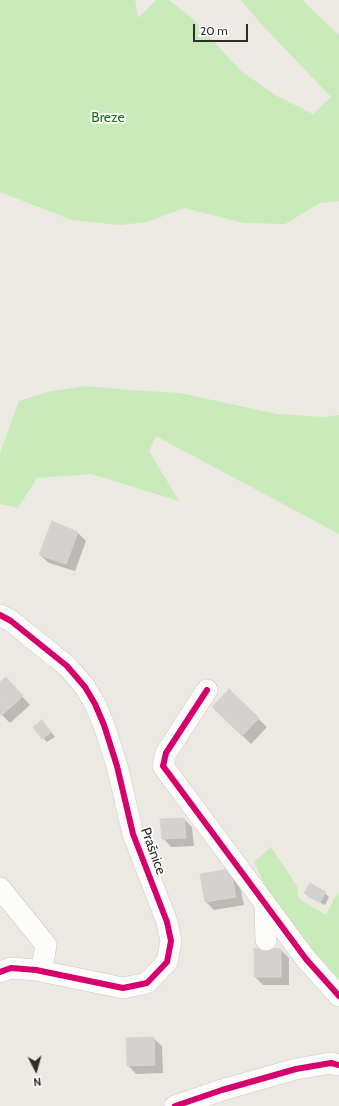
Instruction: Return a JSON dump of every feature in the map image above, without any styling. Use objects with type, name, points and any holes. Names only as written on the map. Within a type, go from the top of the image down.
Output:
[{"type":"street","name":"Prašnice","points":[[0,615],[11,621],[67,666],[85,687],[95,704],[104,725],[117,766],[133,834],[167,922],[171,942],[167,962],[147,983],[123,988],[36,970],[11,968],[0,972]]},
{"type":"street","points":[[207,690],[166,753],[163,766],[265,906],[306,959],[339,996]]},
{"type":"street","points":[[0,888],[46,945],[43,962],[44,972]]},
{"type":"street","points":[[265,906],[266,940]]},
{"type":"street","points":[[175,1106],[222,1090],[296,1069],[331,1063],[339,1065]]},
{"type":"green space","name":"Breze","points":[[0,0],[135,0],[138,18],[156,0],[169,0],[192,18],[241,71],[275,95],[313,114],[331,97],[263,26],[241,0],[304,0],[305,3],[339,35],[339,201],[320,203],[285,224],[244,223],[184,208],[147,222],[120,225],[72,220],[0,192]]},
{"type":"green space","points":[[86,386],[180,393],[277,414],[324,417],[339,415],[339,534],[156,436],[149,451],[179,501],[91,474],[37,478],[18,508],[0,504],[0,453],[19,401],[47,392]]},
{"type":"green space","points":[[271,847],[297,886],[298,898],[326,915],[339,892],[339,986],[269,894],[254,862]]},
{"type":"building","points":[[52,521],[78,532],[66,564],[39,555]]},
{"type":"building","points":[[6,677],[23,696],[1,716],[0,682]]},
{"type":"building","points":[[229,689],[259,718],[242,736],[212,707]]},
{"type":"building","points":[[42,720],[51,732],[42,739],[33,727]]},
{"type":"building","points":[[184,818],[186,838],[162,839],[160,819]]},
{"type":"building","points":[[230,869],[236,897],[205,902],[200,874]]},
{"type":"building","points":[[310,883],[326,892],[320,902],[304,893]]},
{"type":"building","points":[[254,948],[281,949],[281,977],[254,977]]},
{"type":"building","points":[[154,1037],[155,1065],[127,1066],[126,1038]]},
{"type":"cycle path","points":[[0,615],[11,621],[67,666],[85,687],[95,704],[104,725],[117,766],[133,834],[167,922],[171,941],[167,962],[147,983],[123,988],[36,970],[11,968],[0,972]]},
{"type":"cycle path","points":[[207,690],[166,753],[163,766],[306,959],[339,996]]},
{"type":"cycle path","points":[[175,1106],[222,1090],[296,1069],[331,1063],[339,1065]]}]
